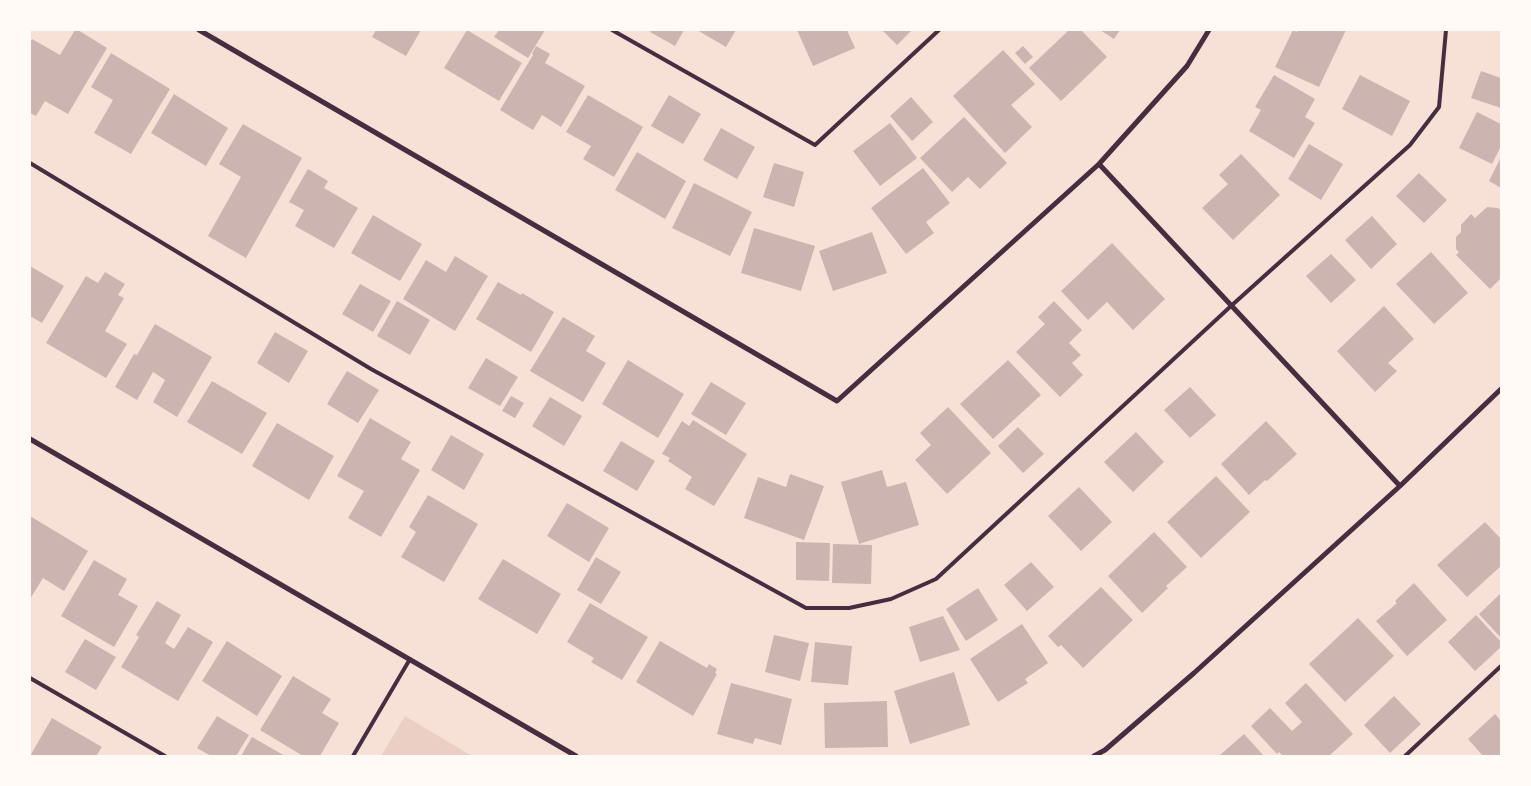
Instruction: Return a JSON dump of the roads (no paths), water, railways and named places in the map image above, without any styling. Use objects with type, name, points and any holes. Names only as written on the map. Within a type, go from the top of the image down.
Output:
[{"type":"street","points":[[199,30],[837,401],[1099,164],[1187,66],[1208,30]]},
{"type":"street","points":[[1099,164],[1400,486]]},
{"type":"street","points":[[1094,756],[1105,750],[1194,673],[1400,486],[1501,388]]},
{"type":"street","points":[[30,439],[576,756]]},
{"type":"lane","points":[[612,30],[815,144],[939,30]]},
{"type":"lane","points":[[30,163],[371,369],[806,608],[850,608],[892,599],[936,580],[1231,306],[1410,145],[1438,107],[1446,30]]},
{"type":"lane","points":[[353,756],[410,659]]},
{"type":"lane","points":[[1405,756],[1501,666]]},
{"type":"lane","points":[[30,678],[165,756]]}]
